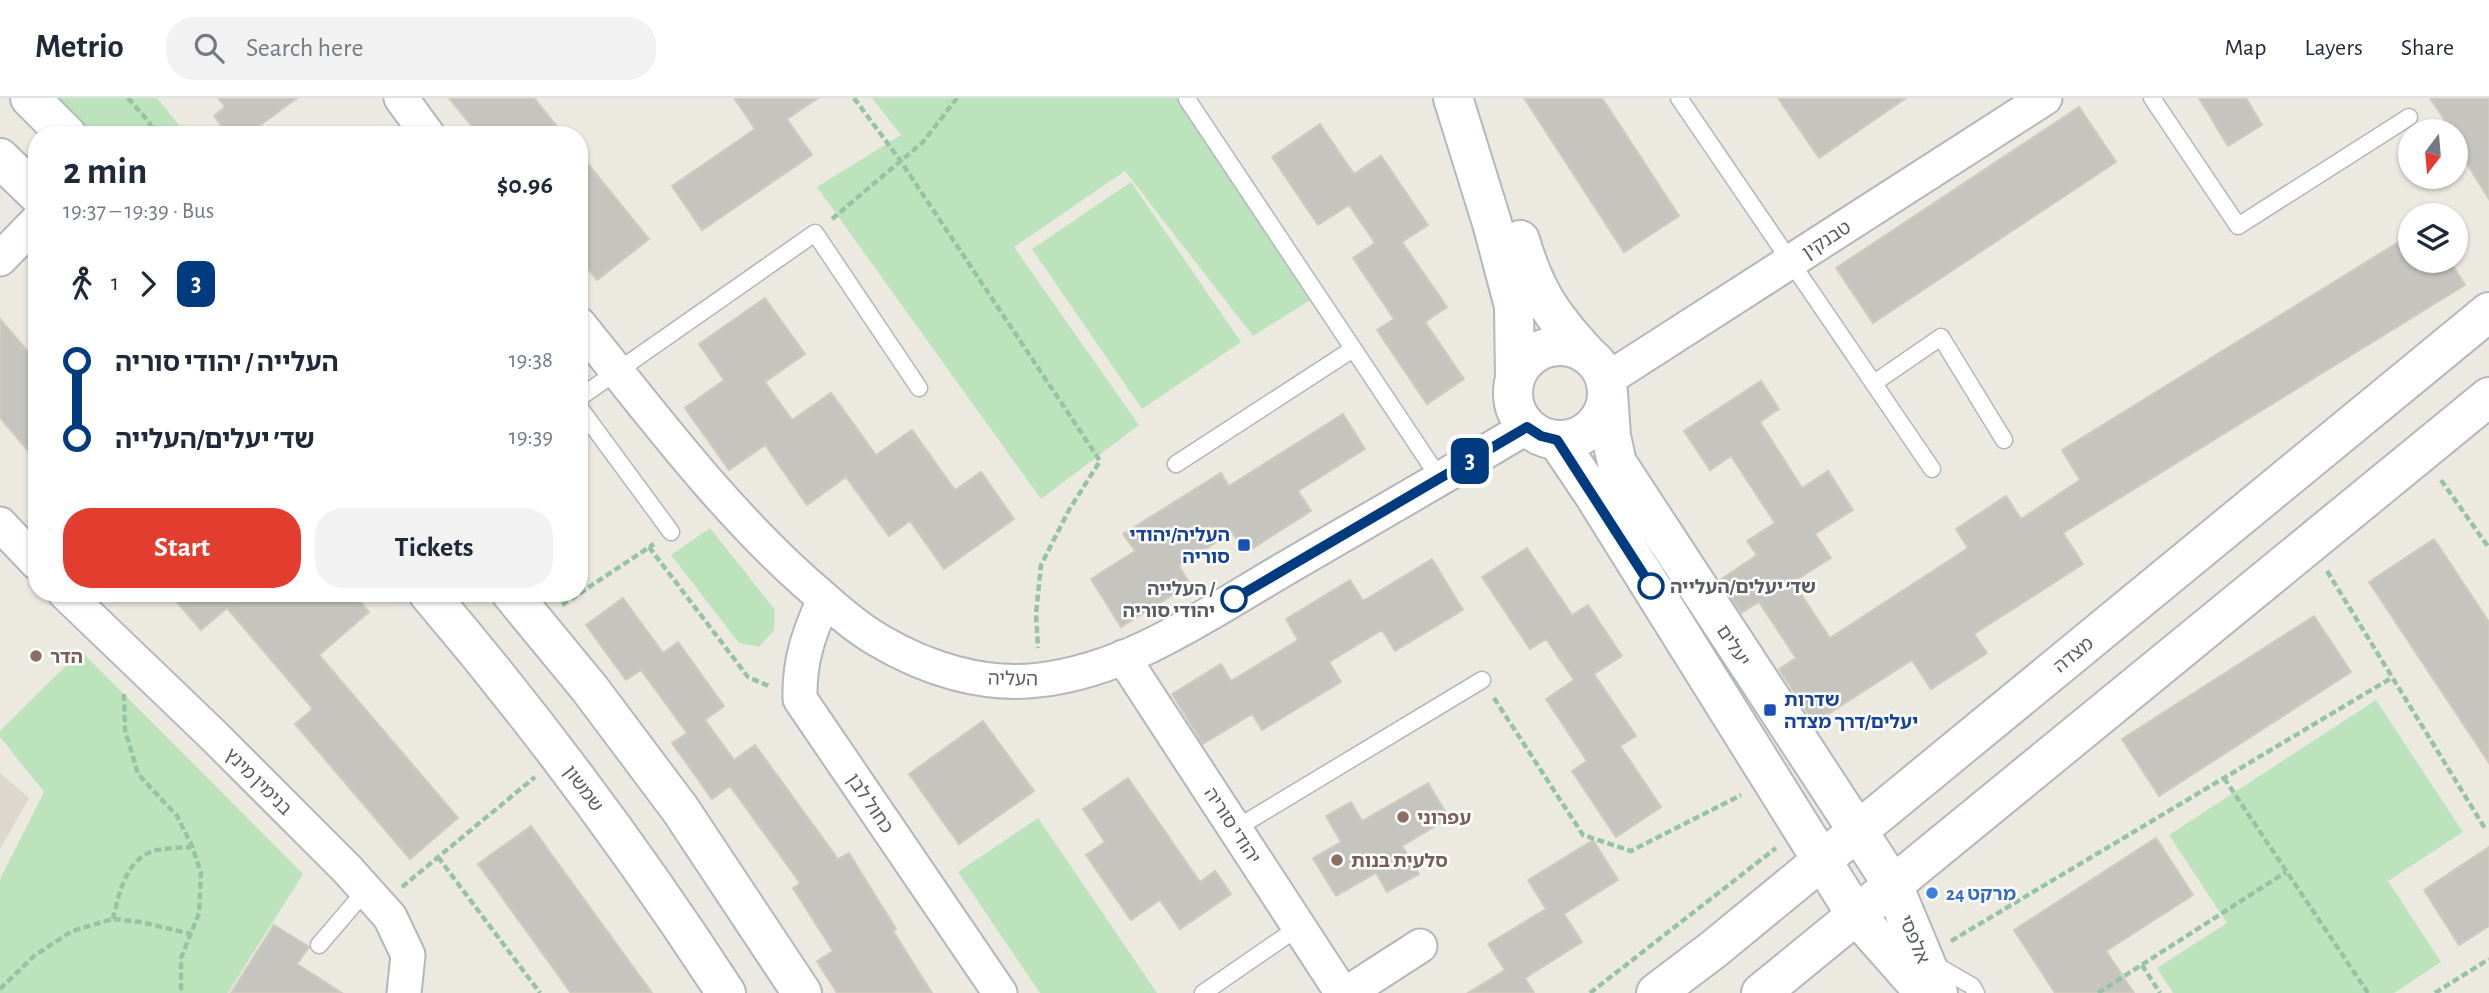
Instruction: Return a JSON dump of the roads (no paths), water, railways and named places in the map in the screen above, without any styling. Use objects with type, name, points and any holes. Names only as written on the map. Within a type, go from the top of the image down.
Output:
[{"type":"main road","points":[[30,98],[58,126]]},
{"type":"main road","points":[[1453,98],[1492,223],[1514,306],[1513,395],[1518,413],[1542,433],[1569,439],[1584,434],[1597,423],[1605,409],[1600,375],[1542,299],[1529,272],[1476,98]]},
{"type":"main road","points":[[0,158],[28,185]]},
{"type":"main road","name":"מצדה","points":[[1656,993],[1714,949],[2489,312]]},
{"type":"main road","points":[[1515,379],[1522,364],[1534,353],[1552,346],[1572,347],[1600,375]]},
{"type":"main road","name":"יעלים","points":[[1600,375],[1617,463],[1893,885]]},
{"type":"main road","points":[[1761,993],[2489,397]]},
{"type":"main road","name":"יעלים","points":[[1542,433],[1588,486],[1856,915]]},
{"type":"main road","name":"שמשון","points":[[435,602],[560,756],[628,846],[726,993]]},
{"type":"main road","points":[[518,602],[590,689],[680,809],[802,993]]},
{"type":"main road","name":"אלפסי","points":[[1893,885],[1924,975]]},
{"type":"main road","name":"אלפסי","points":[[1856,915],[1924,975],[1938,993]]},
{"type":"street","points":[[401,98],[421,126]]},
{"type":"street","name":"טבנקין","points":[[1600,375],[1791,262],[2045,98]]},
{"type":"street","points":[[0,259],[28,229]]},
{"type":"street","name":"העליה","points":[[588,335],[728,506],[824,599],[876,639],[913,659],[952,673],[996,680],[1038,680],[1100,667],[1166,639],[1440,479],[1542,433]]},
{"type":"street","points":[[0,524],[28,554]]},
{"type":"street","name":"כחול לבן","points":[[824,599],[806,641],[799,675],[800,699],[1000,993]]},
{"type":"street","name":"בנימין מינץ","points":[[74,602],[213,735],[390,917],[408,955],[404,993]]},
{"type":"street","name":"יהודי סוריה","points":[[1123,657],[1345,993],[1420,946]]},
{"type":"lane","points":[[1679,98],[1932,469]]},
{"type":"lane","points":[[2152,98],[2238,226],[2409,117]]},
{"type":"lane","points":[[1187,99],[1440,479]]},
{"type":"lane","points":[[588,391],[815,233],[919,388]]},
{"type":"lane","points":[[1874,383],[1941,337],[2004,440]]},
{"type":"lane","points":[[1176,464],[1353,349]]},
{"type":"lane","points":[[588,419],[671,532]]},
{"type":"lane","points":[[1235,829],[1482,680]]},
{"type":"lane","points":[[319,945],[373,898]]},
{"type":"lane","points":[[1203,993],[1299,927]]},
{"type":"lane","points":[[1924,975],[1972,986],[1976,993]]},
{"type":"place","name":"העליה/יהודי סוריה","points":[[1244,545]]},
{"type":"place","name":"שד׳ יעלים/העלייה","points":[[1651,586]]},
{"type":"place","name":"העלייה / יהודי סוריה","points":[[1234,599]]},
{"type":"place","name":"הדר","points":[[36,656]]},
{"type":"place","name":"שדרות יעלים/דרך מצדה","points":[[1770,710]]},
{"type":"place","name":"עפרוני","points":[[1403,817]]},
{"type":"place","name":"סלעית בנות","points":[[1337,860]]},
{"type":"place","name":"מרקט 24","points":[[1932,893]]}]
